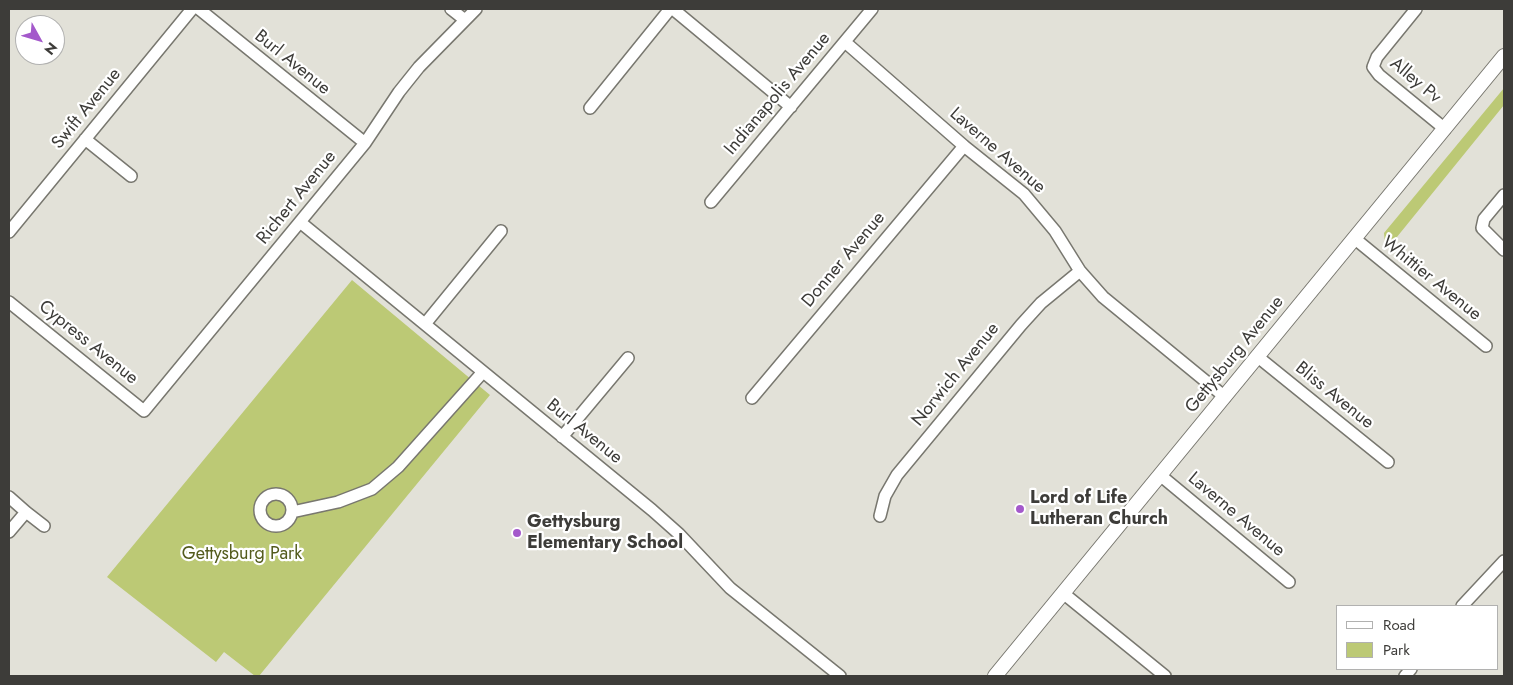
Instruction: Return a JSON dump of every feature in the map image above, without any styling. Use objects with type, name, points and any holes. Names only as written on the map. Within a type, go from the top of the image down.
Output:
[{"type":"street","name":"Swift Avenue","points":[[9,232],[192,9]]},
{"type":"street","name":"Burl Avenue","points":[[198,9],[365,143]]},
{"type":"street","points":[[450,9],[465,20]]},
{"type":"street","name":"Richert Avenue","points":[[144,411],[365,143],[394,98],[414,73],[476,9]]},
{"type":"street","points":[[590,108],[671,9],[791,107]]},
{"type":"street","name":"Indianapolis Avenue","points":[[711,202],[872,9]]},
{"type":"street","name":"Alley Pv","points":[[1416,9],[1377,57],[1373,67],[1379,75],[1445,128]]},
{"type":"street","name":"Laverne Avenue","points":[[845,42],[964,146],[1024,194],[1055,231],[1080,272],[1103,298],[1225,397]]},
{"type":"street","name":"Gettysburg Avenue","points":[[995,676],[1504,56]]},
{"type":"street","points":[[85,139],[131,176]]},
{"type":"street","name":"Donner Avenue","points":[[752,398],[964,146]]},
{"type":"street","points":[[1504,194],[1484,219],[1482,228],[1504,250]]},
{"type":"street","name":"Burl Avenue","points":[[300,222],[666,522],[730,588],[840,676]]},
{"type":"street","points":[[425,324],[501,231]]},
{"type":"street","name":"Whittier Avenue","points":[[1354,238],[1486,346]]},
{"type":"street","name":"Norwich Avenue","points":[[880,516],[885,496],[897,475],[1021,325],[1041,303],[1080,272]]},
{"type":"street","name":"Cypress Avenue","points":[[9,302],[144,411]]},
{"type":"street","name":"Bliss Avenue","points":[[1258,357],[1388,462]]},
{"type":"street","points":[[562,436],[628,358]]},
{"type":"street","points":[[292,512],[338,502],[372,489],[398,467],[483,372]]},
{"type":"street","name":"Laverne Avenue","points":[[1160,475],[1290,582]]},
{"type":"street","points":[[9,498],[44,526]]},
{"type":"street","points":[[9,532],[26,512]]},
{"type":"street","points":[[1463,605],[1504,561]]},
{"type":"street","points":[[1063,593],[1165,676]]},
{"type":"green space","points":[[1504,88],[1504,105],[1388,248],[1385,244],[1384,233]]},
{"type":"green space","name":"Gettysburg Park","points":[[352,280],[490,395],[259,676],[255,676],[224,652],[216,662],[107,577]]},
{"type":"place","name":"Lord of Life Lutheran Church","points":[[1020,509]]},
{"type":"place","name":"Gettysburg Elementary School","points":[[517,533]]}]
